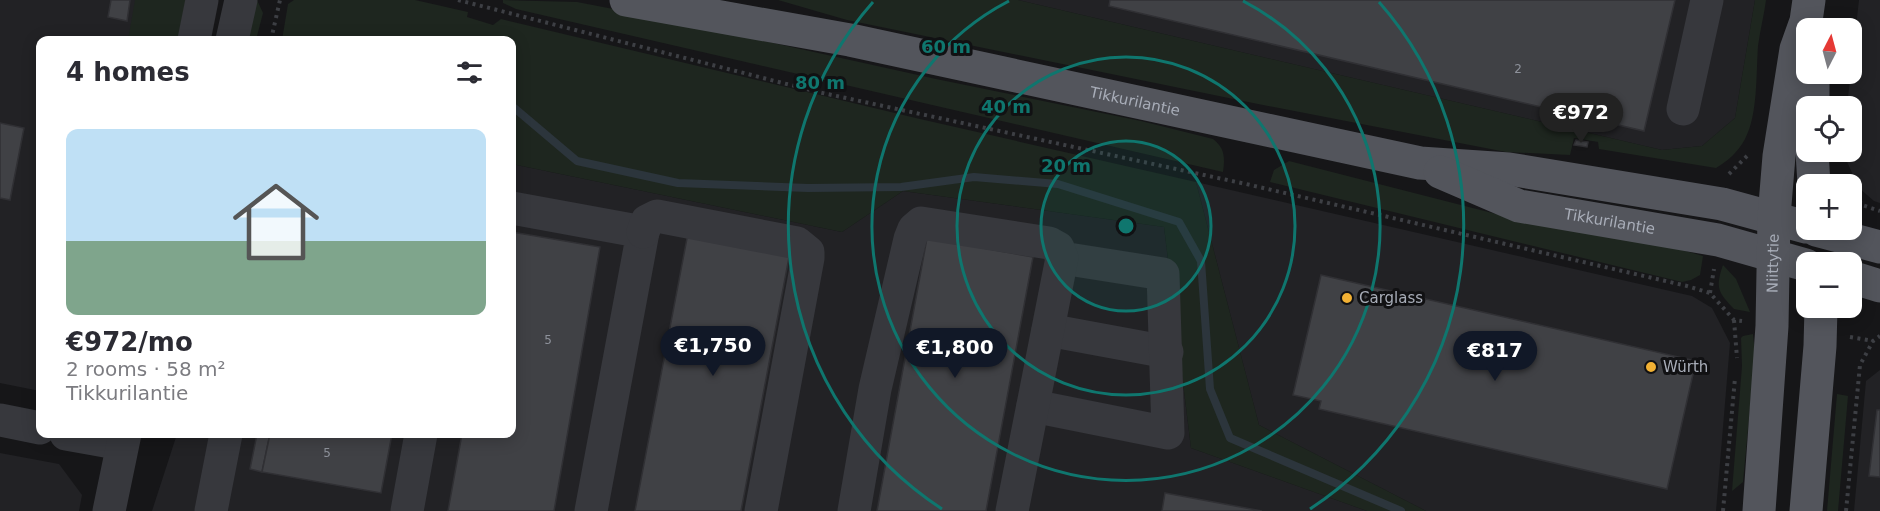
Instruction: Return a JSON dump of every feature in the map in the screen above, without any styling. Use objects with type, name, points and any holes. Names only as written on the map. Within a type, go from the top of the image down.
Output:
[{"type":"main road","name":"Tikkurilantie","points":[[626,0],[850,40],[1419,163],[1509,169],[1722,204],[1796,224]]},
{"type":"main road","name":"Tikkurilantie","points":[[736,0],[850,40]]},
{"type":"main road","name":"Niittytie","points":[[1759,511],[1772,326],[1774,217],[1779,156],[1796,49],[1808,17]]},
{"type":"main road","name":"Tikkurilantie","points":[[1419,163],[1519,206],[1718,240],[1796,263]]},
{"type":"main road","points":[[1854,240],[1880,247]]},
{"type":"main road","points":[[1862,281],[1880,286]]},
{"type":"main road","points":[[1806,511],[1821,320]]},
{"type":"street","points":[[195,36],[202,0]]},
{"type":"street","points":[[233,36],[241,0]]},
{"type":"street","points":[[1683,109],[1707,0]]},
{"type":"street","points":[[516,209],[643,232]]},
{"type":"street","points":[[591,511],[643,232],[647,221],[657,216],[797,243],[808,252],[761,511]]},
{"type":"street","points":[[854,511],[875,389],[909,239],[914,229],[921,223],[1049,243],[1058,248],[1062,258],[1012,511]]},
{"type":"street","points":[[1033,406],[1167,433],[1167,352],[1163,274],[1062,258]]},
{"type":"street","points":[[1048,330],[1167,352]]},
{"type":"street","points":[[0,420],[36,427]]},
{"type":"street","points":[[212,511],[225,438]]},
{"type":"street","points":[[407,511],[420,438]]},
{"type":"street","points":[[109,511],[123,439]]},
{"type":"path","points":[[272,36],[280,0]]},
{"type":"path","points":[[458,0],[818,92],[1246,184],[1710,293],[1734,320],[1737,358],[1723,511]]},
{"type":"path","points":[[1722,204],[1727,176],[1750,153]]},
{"type":"path","points":[[1862,205],[1880,211]]},
{"type":"path","points":[[1710,293],[1718,240]]},
{"type":"path","points":[[1734,320],[1772,326]]},
{"type":"path","points":[[1821,320],[1873,341]]},
{"type":"path","points":[[1846,511],[1860,365],[1873,341],[1880,336]]},
{"type":"shaded area","points":[[0,0],[174,0],[170,36],[36,36],[36,390],[0,383]]},
{"type":"shaded area","points":[[135,0],[187,0],[182,36],[129,36]]},
{"type":"shaded area","points":[[253,0],[257,0],[263,13],[257,36],[244,36]]},
{"type":"shaded area","points":[[294,0],[415,0],[468,12],[467,17],[493,25],[501,19],[1196,182],[1259,425],[1426,511],[1367,511],[1191,448],[1164,227],[903,191],[842,232],[516,165],[516,36],[283,36],[288,4]]},
{"type":"shaded area","points":[[503,0],[577,2],[1141,121],[1213,139],[1220,146],[1223,154],[1223,172],[516,9],[503,3]]},
{"type":"shaded area","points":[[778,0],[1018,0],[1662,150],[1702,146],[1735,118],[1755,0],[1766,0],[1758,46],[1754,106],[1749,129],[1736,152],[1716,168],[1599,149],[1598,142],[1574,138],[1570,155],[1506,152],[847,20]]},
{"type":"shaded area","points":[[1018,0],[1755,0],[1735,118],[1702,146],[1662,150]]},
{"type":"shaded area","points":[[1859,0],[1880,0],[1880,203],[1862,191],[1862,174],[1853,174],[1847,162],[1862,162],[1862,96],[1848,96],[1849,84],[1862,84],[1862,18],[1857,18]]},
{"type":"shaded area","points":[[1289,161],[1500,215],[1682,250],[1703,256],[1700,275],[1682,282],[1270,182],[1274,170]]},
{"type":"shaded area","points":[[516,165],[842,232],[903,191],[1164,227],[1191,448],[1367,511],[152,511],[176,438],[516,438]]},
{"type":"shaded area","points":[[1196,182],[1692,296],[1712,308],[1730,343],[1716,511],[1426,511],[1259,425]]},
{"type":"shaded area","points":[[1723,265],[1736,279],[1750,312],[1734,309],[1721,294],[1719,279]]},
{"type":"shaded area","points":[[1753,334],[1755,354],[1743,482],[1732,491],[1742,366],[1741,338]]},
{"type":"shaded area","points":[[1880,370],[1880,511],[1854,511],[1866,381]]},
{"type":"shaded area","points":[[1837,394],[1848,396],[1838,511],[1827,511]]},
{"type":"shaded area","points":[[0,453],[59,464],[82,495],[79,511],[0,511]]},
{"type":"building","points":[[111,0],[130,0],[127,21],[108,17]]},
{"type":"building","points":[[1110,0],[1675,0],[1644,131],[1109,6]]},
{"type":"building","points":[[0,123],[24,128],[10,200],[0,198]]},
{"type":"building","points":[[1576,140],[1588,142],[1587,147],[1574,145]]},
{"type":"building","points":[[516,233],[600,247],[554,511],[448,511],[461,438],[516,438]]},
{"type":"building","points":[[688,233],[790,252],[741,511],[635,511]]},
{"type":"building","points":[[927,238],[1033,257],[986,511],[877,511]]},
{"type":"building","points":[[1321,275],[1696,361],[1667,489],[1319,409],[1321,401],[1293,395]]},
{"type":"building","points":[[1877,410],[1880,410],[1880,477],[1869,476]]},
{"type":"building","points":[[256,438],[269,438],[262,472],[250,469]]},
{"type":"building","points":[[269,438],[391,438],[381,493],[262,472]]},
{"type":"building","points":[[1165,493],[1262,511],[1162,511]]},
{"type":"waterway","points":[[516,109],[577,161],[678,183],[808,188],[901,187],[974,177],[1058,184],[1179,222],[1201,261],[1210,389],[1230,438],[1401,511]]},
{"type":"place","name":"Carglass","points":[[1347,298]]},
{"type":"place","name":"Würth","points":[[1651,367]]}]
